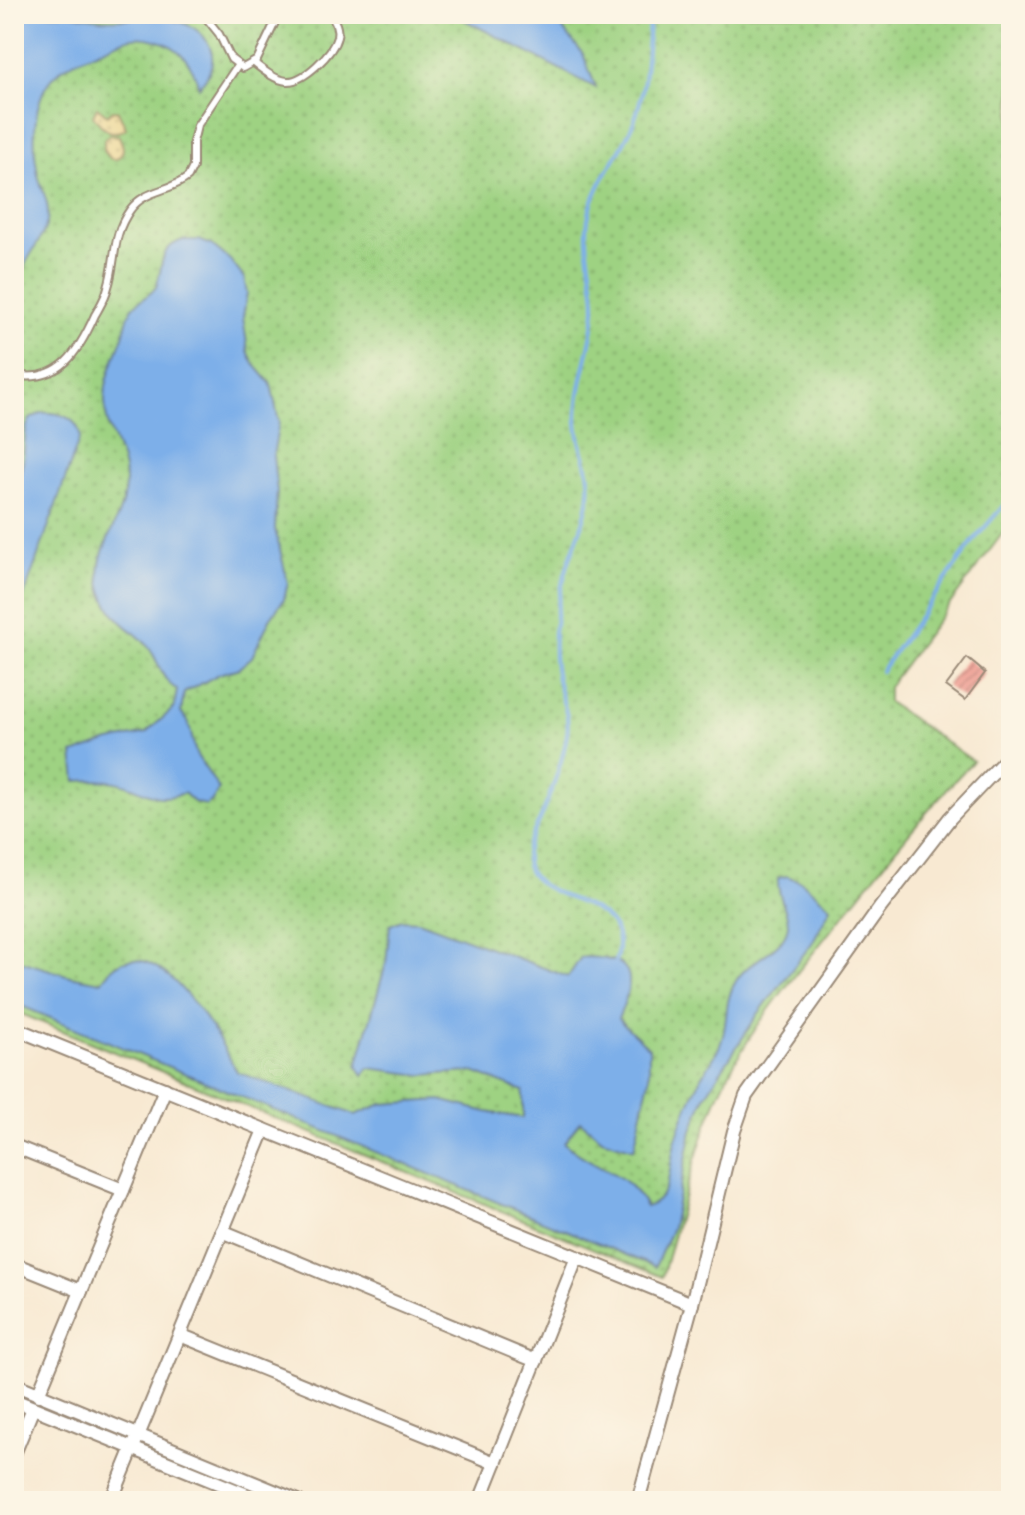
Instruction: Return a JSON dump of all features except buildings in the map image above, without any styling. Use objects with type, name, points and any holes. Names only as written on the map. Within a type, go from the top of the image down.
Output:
[{"type":"street","points":[[638,1501],[692,1304],[734,1131],[746,1096],[880,908],[950,818],[1011,754]]},
{"type":"street","points":[[14,1028],[692,1304]]},
{"type":"street","points":[[38,1395],[165,1089]]},
{"type":"street","points":[[111,1501],[264,1130]]},
{"type":"street","points":[[14,1146],[123,1190]]},
{"type":"street","points":[[222,1231],[536,1361]]},
{"type":"street","points":[[480,1501],[577,1257]]},
{"type":"street","points":[[14,1264],[81,1291]]},
{"type":"street","points":[[180,1335],[495,1463]]},
{"type":"street","points":[[14,1384],[138,1435],[235,1489],[298,1501]]},
{"type":"street","points":[[14,1400],[262,1501]]},
{"type":"street","points":[[14,1454],[33,1408]]},
{"type":"lane","points":[[203,14],[219,34],[237,66],[246,67],[254,63],[279,14]]},
{"type":"lane","points":[[254,63],[283,80],[302,76],[328,52],[336,40],[337,28],[330,14]]},
{"type":"lane","points":[[14,375],[29,377],[46,374],[61,366],[76,351],[108,288],[112,252],[122,222],[145,195],[188,177],[193,167],[193,142],[197,126],[237,66]]},
{"type":"green space","points":[[14,14],[1011,14],[1011,522],[888,687],[888,702],[973,761],[886,861],[789,983],[744,1046],[720,1092],[702,1137],[662,1277],[14,1011]]},
{"type":"sand","points":[[97,107],[107,115],[113,110],[118,111],[126,128],[116,132],[107,130],[93,115]]},
{"type":"sand","points":[[110,135],[119,136],[122,145],[122,153],[117,159],[111,159],[104,151],[104,139]]},
{"type":"water","points":[[14,14],[70,14],[101,19],[177,21],[202,34],[210,47],[212,63],[199,87],[189,63],[179,52],[156,40],[133,38],[65,67],[47,84],[38,108],[35,150],[48,210],[47,222],[14,295]]},
{"type":"water","points":[[453,14],[551,14],[583,54],[596,88]]},
{"type":"water","points":[[183,240],[199,240],[212,245],[230,260],[244,278],[247,293],[243,317],[248,351],[254,364],[271,384],[279,422],[273,456],[277,491],[275,529],[288,583],[284,599],[270,619],[252,657],[239,668],[219,674],[184,693],[181,713],[188,721],[196,754],[219,789],[206,805],[194,802],[184,793],[163,797],[111,781],[76,781],[73,754],[106,742],[146,733],[174,708],[177,690],[167,680],[147,645],[116,616],[104,597],[100,563],[123,501],[125,483],[122,460],[108,424],[105,399],[108,378],[131,310],[156,287],[165,253]]},
{"type":"water","points":[[41,413],[72,420],[80,437],[14,624],[14,496],[23,462],[26,428],[30,419]]},
{"type":"water","points":[[787,876],[802,882],[831,907],[812,943],[758,1014],[705,1096],[692,1130],[672,1228],[655,1267],[14,1003],[14,959],[101,982],[119,963],[139,960],[160,969],[180,986],[215,1033],[237,1072],[355,1115],[382,1104],[440,1100],[523,1118],[523,1091],[473,1072],[421,1075],[369,1068],[363,1075],[357,1066],[386,963],[390,925],[402,920],[419,921],[568,977],[581,957],[613,960],[622,965],[629,980],[618,1019],[649,1048],[649,1079],[634,1149],[602,1139],[580,1121],[564,1143],[619,1177],[638,1194],[646,1207],[655,1202],[666,1188],[684,1115],[723,1037],[736,981],[748,967],[778,944],[787,930],[778,878]]},
{"type":"waterway","points":[[615,962],[618,939],[611,922],[596,911],[541,884],[529,872],[526,854],[557,775],[568,728],[556,674],[554,640],[562,584],[583,522],[589,493],[589,475],[577,422],[579,394],[595,309],[587,242],[588,219],[596,192],[629,134],[638,108],[644,82],[650,14]]},
{"type":"waterway","points":[[881,671],[974,540],[1011,497]]}]
